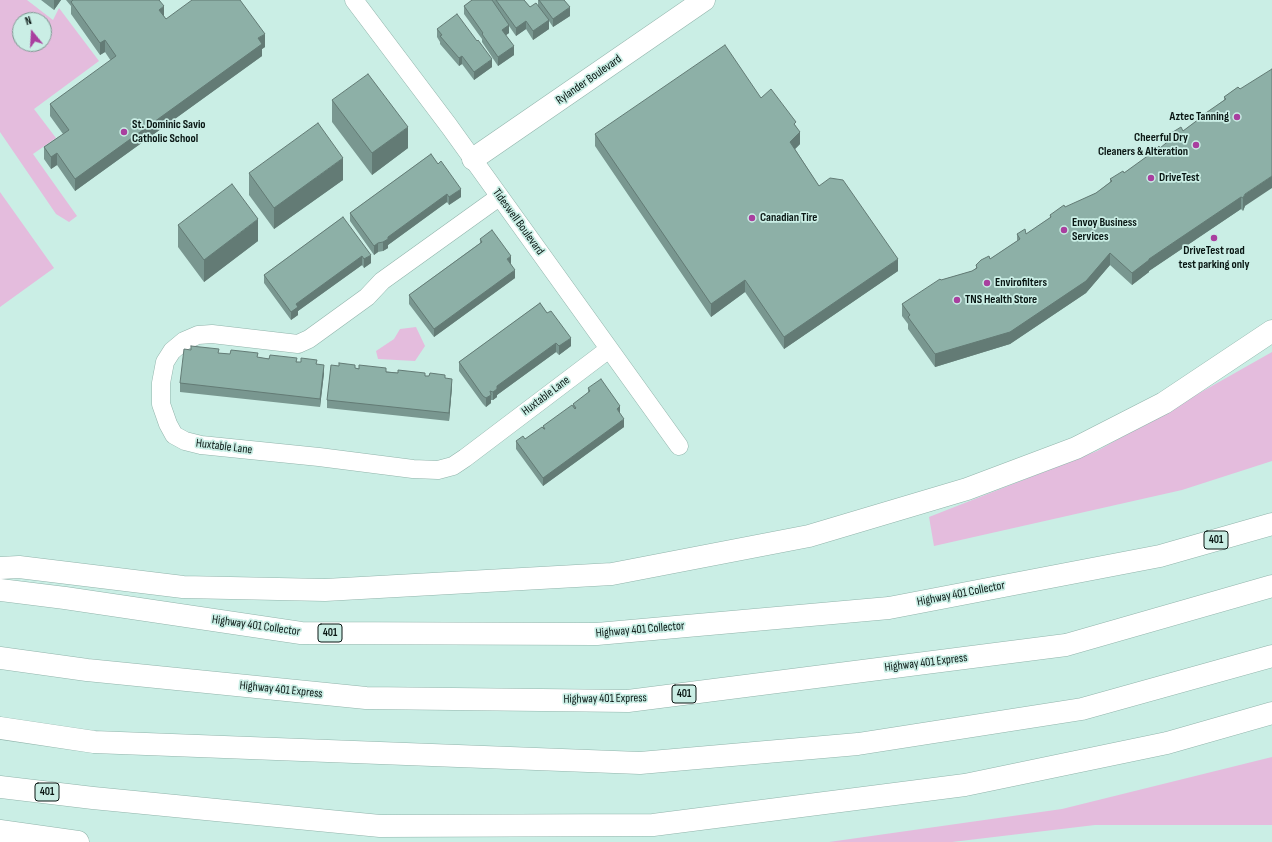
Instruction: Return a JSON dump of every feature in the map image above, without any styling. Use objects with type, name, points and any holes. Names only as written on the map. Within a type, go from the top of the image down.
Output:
[{"type":"main road","name":"Rylander Boulevard","points":[[473,159],[702,1]]},
{"type":"main road","points":[[0,568],[19,568],[183,587],[326,590],[612,574],[809,536],[967,489],[1076,448],[1164,403],[1272,331]]},
{"type":"main road","points":[[1160,556],[1272,512]]},
{"type":"main road","name":"Highway 401 Collector","points":[[0,590],[301,632],[597,634],[889,608],[1160,556],[1272,524]]},
{"type":"main road","name":"Highway 401 Express","points":[[0,658],[87,670],[366,698],[628,701],[1066,645],[1272,586]]},
{"type":"main road","points":[[0,728],[94,742],[640,763],[858,744],[1082,709],[1272,656]]},
{"type":"main road","name":"401","points":[[0,787],[93,798],[380,826],[653,825],[965,785],[1167,743],[1272,713]]},
{"type":"main road","points":[[0,831],[78,842]]},
{"type":"street","name":"Tideswell Boulevard","points":[[354,0],[473,159],[679,446]]},
{"type":"street","name":"Huxtable Lane","points":[[499,197],[382,281],[366,296],[309,339],[298,344],[212,334],[198,336],[184,341],[172,351],[164,362],[161,383],[161,404],[168,424],[174,435],[185,441],[201,445],[319,457],[413,469],[438,470],[453,466],[465,458],[609,349]]},
{"type":"shaded area","points":[[0,0],[27,0],[43,12],[12,12],[12,52],[52,52],[52,19],[53,20],[59,8],[99,61],[34,109],[56,138],[33,154],[77,216],[69,222],[56,214],[0,132]]},
{"type":"shaded area","points":[[0,192],[54,268],[0,307]]},
{"type":"shaded area","points":[[416,327],[425,346],[415,361],[378,359],[376,351],[394,339],[400,329]]},
{"type":"shaded area","points":[[1272,352],[1272,461],[1182,490],[934,546],[929,517],[1097,451]]},
{"type":"shaded area","points":[[1272,757],[1272,825],[1095,825],[952,842],[829,842],[1062,809]]},
{"type":"building","points":[[73,0],[159,0],[164,6],[159,10],[166,19],[192,0],[240,0],[265,34],[258,38],[262,44],[75,179],[57,153],[51,157],[44,147],[69,130],[50,104],[116,56],[105,40],[100,43],[71,2]]},
{"type":"building","points":[[472,0],[492,0],[509,25],[502,30],[514,46],[498,57],[464,6]]},
{"type":"building","points":[[496,0],[524,0],[530,7],[536,3],[549,20],[533,31],[526,21],[516,28]]},
{"type":"building","points":[[539,0],[564,0],[570,7],[553,19]]},
{"type":"building","points":[[457,14],[492,59],[474,72],[462,56],[459,58],[440,36],[442,35],[437,29]]},
{"type":"building","name":"Canadian Tire","points":[[725,45],[761,98],[771,89],[796,122],[794,124],[800,132],[790,142],[819,186],[830,178],[843,180],[898,259],[784,337],[745,280],[711,304],[595,134]]},
{"type":"building","points":[[1272,69],[1272,176],[1245,194],[1243,198],[1241,197],[1149,259],[1132,273],[1110,253],[1086,281],[1010,332],[935,354],[908,317],[910,315],[902,304],[940,279],[941,280],[972,271],[977,268],[976,265],[981,260],[989,256],[990,259],[1020,239],[1017,234],[1025,229],[1026,234],[1051,217],[1050,215],[1064,205],[1065,207],[1096,193],[1112,181],[1110,179],[1123,171],[1124,173],[1159,146],[1160,148],[1171,139],[1168,135],[1181,127],[1183,131],[1226,99],[1224,97],[1238,87],[1240,89]]},
{"type":"building","points":[[368,74],[408,127],[372,153],[332,100]]},
{"type":"building","points":[[318,123],[343,158],[274,208],[249,173]]},
{"type":"building","points":[[431,154],[438,164],[441,161],[461,189],[449,197],[447,194],[388,237],[388,239],[374,246],[350,213]]},
{"type":"building","points":[[232,184],[258,219],[204,260],[178,225]]},
{"type":"building","points":[[343,217],[371,255],[364,259],[362,256],[296,304],[298,307],[291,312],[264,275]]},
{"type":"building","points":[[492,230],[511,256],[507,259],[515,270],[434,329],[409,295],[482,242],[480,239]]},
{"type":"building","points":[[540,303],[547,313],[551,311],[571,338],[559,346],[556,343],[497,386],[497,389],[493,392],[490,391],[491,395],[486,398],[483,396],[459,362]]},
{"type":"building","points":[[191,346],[219,349],[218,353],[230,354],[231,350],[258,353],[257,357],[269,359],[270,355],[297,358],[296,362],[301,362],[301,358],[317,360],[316,364],[324,365],[320,399],[180,383],[184,349],[191,350]]},
{"type":"building","points":[[339,363],[355,365],[355,368],[359,369],[359,365],[386,368],[386,372],[398,373],[398,370],[425,373],[425,376],[429,376],[430,373],[445,375],[445,378],[452,379],[449,413],[327,400],[331,365],[339,366]]},
{"type":"building","points":[[601,379],[620,406],[617,409],[624,419],[543,478],[516,441],[523,436],[525,439],[542,427],[545,429],[543,426],[572,405],[575,409],[576,408],[573,404],[590,391],[588,388]]},
{"type":"place","name":"Aztec Tanning","points":[[1237,117]]},
{"type":"place","name":"St. Dominic Savio Catholic School","points":[[124,132]]},
{"type":"place","name":"Cheerful Dry Cleaners & Alteration","points":[[1196,145]]},
{"type":"place","name":"DriveTest","points":[[1151,178]]},
{"type":"place","name":"Canadian Tire","points":[[752,218]]},
{"type":"place","name":"Envoy Business Services","points":[[1064,230]]},
{"type":"place","name":"DriveTest road test parking only","points":[[1214,238]]},
{"type":"place","name":"Envirofilters","points":[[987,283]]},
{"type":"place","name":"TNS Health Store","points":[[957,300]]}]
